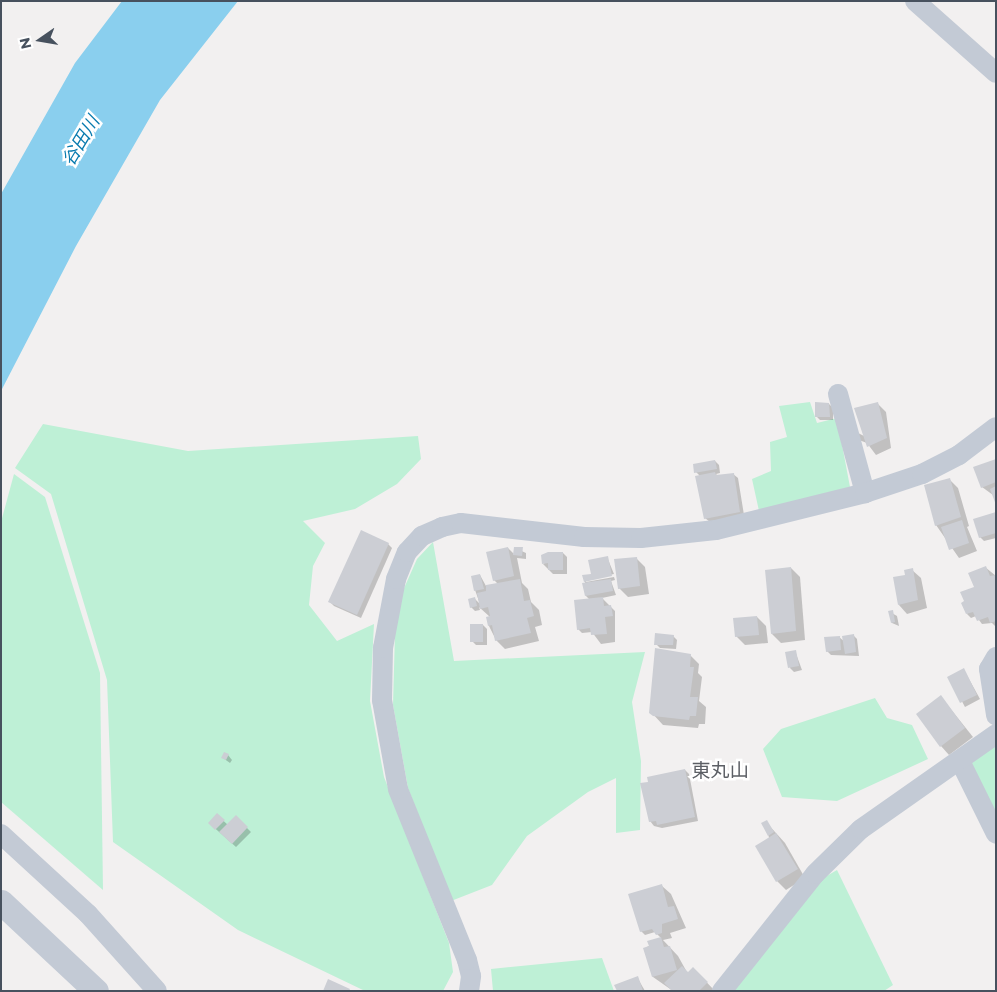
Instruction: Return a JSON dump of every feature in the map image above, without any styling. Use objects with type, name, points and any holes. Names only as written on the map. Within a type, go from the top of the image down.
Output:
[{"type":"street","points":[[915,1],[996,73]]},
{"type":"street","points":[[838,394],[865,493]]},
{"type":"street","points":[[469,991],[471,976],[466,960],[398,789],[387,739],[382,700],[383,648],[396,579],[407,552],[432,530],[462,523],[584,537],[683,536],[865,493],[922,474],[959,455],[995,429]]},
{"type":"street","points":[[996,657],[989,669],[989,685],[996,715]]},
{"type":"street","points":[[722,991],[815,874],[861,829],[996,734]]},
{"type":"street","points":[[960,761],[996,834]]},
{"type":"street","points":[[1,834],[88,914],[157,991]]},
{"type":"street","points":[[1,902],[96,991]]},
{"type":"green space","points":[[810,402],[817,423],[837,418],[850,487],[759,511],[752,479],[771,471],[770,442],[787,437],[779,406]]},
{"type":"green space","points":[[43,424],[188,451],[418,436],[421,459],[397,484],[355,509],[303,521],[325,543],[313,566],[309,605],[337,641],[374,624],[370,701],[384,777],[449,943],[453,972],[443,991],[365,991],[238,930],[113,842],[107,680],[51,494],[15,468]]},
{"type":"green space","points":[[14,474],[45,497],[100,673],[103,890],[1,802],[1,522]]},
{"type":"green space","points":[[433,542],[454,661],[645,652],[632,702],[641,761],[640,830],[616,833],[616,778],[588,792],[527,836],[492,885],[451,901],[408,788],[393,705],[395,633],[401,595],[417,559]]},
{"type":"green space","points":[[875,698],[887,718],[912,725],[928,759],[837,801],[782,797],[763,749],[781,729]]},
{"type":"green space","points":[[996,742],[996,813],[968,763]]},
{"type":"green space","points":[[837,870],[893,985],[884,991],[732,991],[818,881]]},
{"type":"green space","points":[[602,958],[614,991],[493,991],[491,969]]},
{"type":"water","name":"谷田川","points":[[122,1],[238,1],[160,100],[76,246],[1,391],[1,194],[75,63]]},
{"type":"building","points":[[815,402],[829,403],[830,417],[815,417]]},
{"type":"building","points":[[878,402],[887,438],[867,447],[854,408]]},
{"type":"building","points":[[996,459],[996,482],[981,488],[973,467]]},
{"type":"building","points":[[715,460],[717,469],[694,473],[693,464]]},
{"type":"building","points":[[715,472],[716,475],[734,473],[740,512],[704,519],[695,476]]},
{"type":"building","points":[[950,478],[961,517],[935,526],[924,485]]},
{"type":"building","points":[[996,486],[996,505],[990,489]]},
{"type":"building","points":[[996,512],[996,533],[979,538],[973,519]]},
{"type":"building","points":[[962,520],[969,543],[949,550],[941,527]]},
{"type":"building","points":[[361,530],[389,543],[357,615],[328,602]]},
{"type":"building","points":[[508,547],[514,576],[493,581],[486,552]]},
{"type":"building","points":[[514,547],[523,547],[522,556],[513,555]]},
{"type":"building","points":[[548,552],[563,552],[563,570],[548,570],[548,563],[542,564],[541,555]]},
{"type":"building","points":[[608,556],[612,576],[584,582],[582,575],[591,574],[588,560]]},
{"type":"building","points":[[637,557],[640,586],[618,589],[614,559]]},
{"type":"building","points":[[986,566],[990,576],[996,575],[996,621],[990,623],[988,617],[977,621],[973,612],[966,614],[961,603],[964,601],[960,592],[974,587],[968,573]]},
{"type":"building","points":[[791,567],[796,631],[771,634],[765,570]]},
{"type":"building","points":[[913,568],[918,600],[898,605],[893,577],[905,575],[904,570]]},
{"type":"building","points":[[480,574],[484,589],[474,591],[471,576]]},
{"type":"building","points":[[520,579],[524,601],[530,600],[534,616],[527,618],[531,633],[495,641],[492,625],[488,626],[486,617],[490,616],[488,607],[480,609],[477,593],[486,591],[486,585]]},
{"type":"building","points":[[611,579],[613,591],[585,596],[582,583]]},
{"type":"building","points":[[475,597],[477,606],[470,608],[468,599]]},
{"type":"building","points":[[603,597],[604,606],[611,605],[613,616],[605,617],[607,634],[591,635],[590,628],[577,630],[574,600]]},
{"type":"building","points":[[893,610],[895,622],[891,623],[888,611]]},
{"type":"building","points":[[757,616],[759,635],[735,637],[733,618]]},
{"type":"building","points":[[470,624],[483,624],[483,642],[470,642]]},
{"type":"building","points":[[655,633],[674,635],[673,645],[654,645]]},
{"type":"building","points":[[854,634],[856,652],[845,654],[842,636]]},
{"type":"building","points":[[840,636],[841,650],[826,652],[824,637]]},
{"type":"building","points":[[655,648],[691,654],[690,667],[694,667],[690,697],[698,697],[696,716],[690,716],[689,720],[653,716],[649,713]]},
{"type":"building","points":[[796,650],[799,666],[788,668],[785,652]]},
{"type":"building","points":[[964,668],[977,695],[960,703],[947,677]]},
{"type":"building","points":[[941,695],[965,728],[940,747],[916,714]]},
{"type":"building","points":[[224,752],[229,754],[226,760],[221,758]]},
{"type":"building","points":[[685,769],[695,817],[657,825],[656,821],[649,822],[640,783],[648,782],[647,777]]},
{"type":"building","points":[[217,813],[225,820],[215,830],[208,823]]},
{"type":"building","points":[[236,815],[248,827],[232,844],[219,832]]},
{"type":"building","points":[[767,820],[774,832],[768,836],[761,823]]},
{"type":"building","points":[[776,833],[798,869],[776,882],[755,846]]},
{"type":"building","points":[[662,884],[668,907],[674,906],[678,919],[662,924],[662,933],[656,935],[652,929],[640,932],[628,894]]},
{"type":"building","points":[[661,937],[664,947],[670,946],[677,970],[652,977],[643,948],[649,946],[647,941]]},
{"type":"building","points":[[682,966],[688,972],[693,967],[708,982],[699,991],[672,991],[664,983]]},
{"type":"building","points":[[638,976],[643,991],[617,991],[614,985]]},
{"type":"building","points":[[328,979],[350,989],[349,991],[323,991]]},
{"type":"district","name":"東丸山","points":[[720,771]]}]
